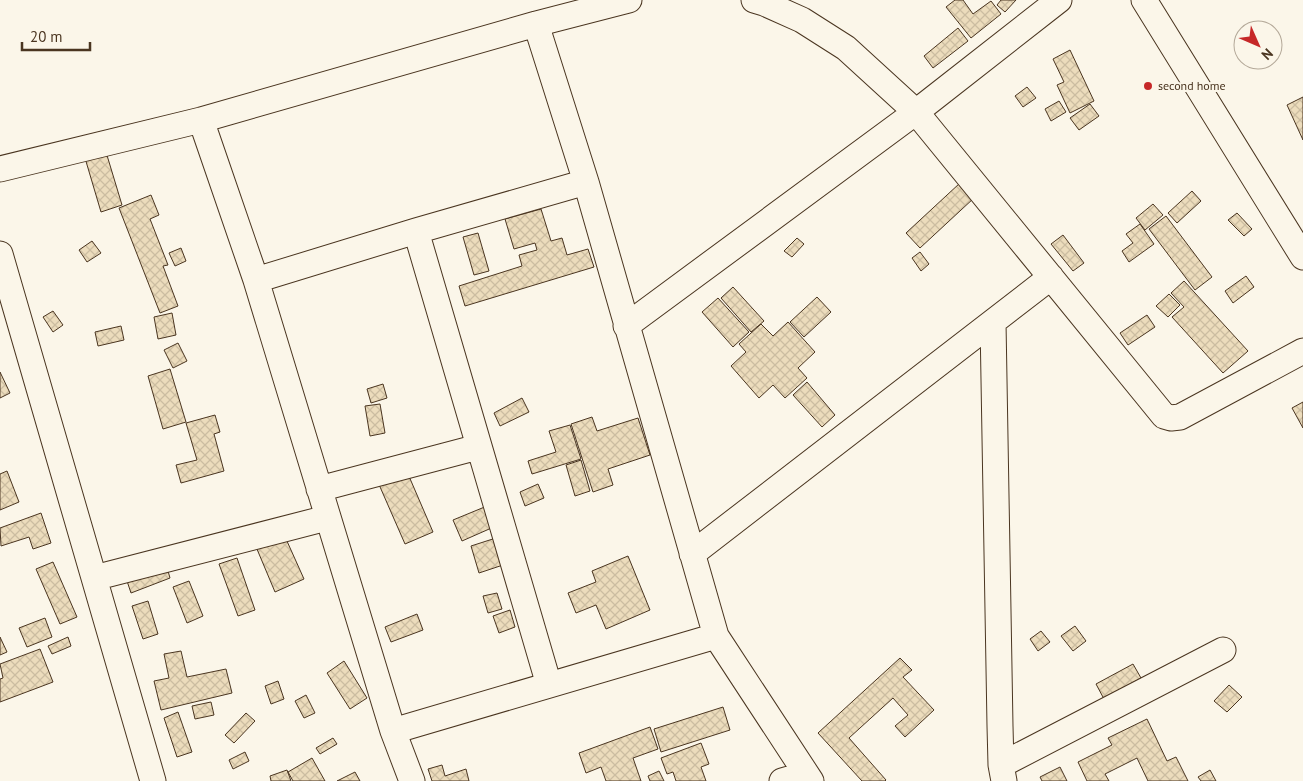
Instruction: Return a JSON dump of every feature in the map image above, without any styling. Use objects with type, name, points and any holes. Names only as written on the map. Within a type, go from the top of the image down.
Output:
[{"type":"street","points":[[0,169],[202,120],[536,24],[629,0]]},
{"type":"street","points":[[754,0],[802,20],[846,48],[916,112],[1164,416],[1171,418],[1180,417],[1303,351]]},
{"type":"street","points":[[626,326],[916,112],[1059,0]]},
{"type":"street","points":[[1144,0],[1303,257]]},
{"type":"street","points":[[536,24],[586,182],[716,636],[809,778],[782,781]]},
{"type":"street","points":[[202,120],[256,280],[393,731],[412,781]]},
{"type":"street","points":[[256,280],[586,182]]},
{"type":"street","points":[[416,231],[549,685]]},
{"type":"street","points":[[0,254],[153,781]]},
{"type":"street","points":[[692,554],[1051,277]]},
{"type":"street","points":[[993,322],[1003,773],[1223,650]]},
{"type":"street","points":[[319,489],[478,447]]},
{"type":"street","points":[[94,578],[327,518]]},
{"type":"street","points":[[393,731],[716,636]]},
{"type":"building","points":[[955,0],[963,0],[973,14],[991,1],[1001,14],[971,38],[946,7]]},
{"type":"building","points":[[1001,0],[1016,0],[1005,12],[997,5]]},
{"type":"building","points":[[958,28],[968,41],[933,68],[924,56]]},
{"type":"building","points":[[1070,50],[1094,101],[1070,113],[1057,85],[1064,82],[1053,59]]},
{"type":"building","points":[[1027,87],[1036,98],[1023,107],[1015,96]]},
{"type":"building","points":[[1303,97],[1303,140],[1287,105]]},
{"type":"building","points":[[1059,101],[1066,112],[1051,121],[1045,109]]},
{"type":"building","points":[[1090,104],[1099,116],[1079,130],[1070,118]]},
{"type":"building","points":[[106,152],[122,205],[101,212],[85,158]]},
{"type":"building","points":[[960,183],[974,198],[920,248],[906,233]]},
{"type":"building","points":[[1192,191],[1201,201],[1177,223],[1168,213]]},
{"type":"building","points":[[151,195],[159,215],[150,219],[168,265],[163,266],[178,306],[160,313],[119,208]]},
{"type":"building","points":[[1153,204],[1163,215],[1145,230],[1136,218]]},
{"type":"building","points":[[541,209],[551,241],[562,238],[567,255],[588,249],[594,267],[465,306],[459,286],[522,266],[519,255],[537,250],[535,243],[514,249],[505,219]]},
{"type":"building","points":[[1237,213],[1252,229],[1244,236],[1228,220]]},
{"type":"building","points":[[1166,216],[1212,277],[1195,290],[1149,229]]},
{"type":"building","points":[[1140,224],[1154,244],[1129,262],[1122,251],[1133,243],[1126,234]]},
{"type":"building","points":[[478,233],[489,271],[474,275],[463,237]]},
{"type":"building","points":[[1063,235],[1084,263],[1073,271],[1051,244]]},
{"type":"building","points":[[797,238],[804,244],[792,257],[784,251]]},
{"type":"building","points":[[92,241],[101,253],[87,262],[79,250]]},
{"type":"building","points":[[181,248],[186,261],[175,266],[169,253]]},
{"type":"building","points":[[920,252],[929,264],[921,271],[912,258]]},
{"type":"building","points":[[1246,276],[1254,287],[1233,303],[1225,291]]},
{"type":"building","points":[[1184,281],[1248,351],[1223,373],[1172,317],[1184,307],[1171,293]]},
{"type":"building","points":[[733,287],[764,321],[751,332],[721,298]]},
{"type":"building","points":[[1169,294],[1180,305],[1168,317],[1156,306]]},
{"type":"building","points":[[817,297],[831,312],[804,337],[790,322]]},
{"type":"building","points":[[718,298],[749,332],[733,347],[702,312]]},
{"type":"building","points":[[53,311],[63,325],[53,332],[43,317]]},
{"type":"building","points":[[172,313],[176,335],[158,339],[154,317]]},
{"type":"building","points":[[1147,315],[1155,327],[1128,345],[1120,333]]},
{"type":"building","points":[[788,322],[815,352],[798,368],[807,378],[785,398],[773,385],[759,398],[731,366],[746,352],[739,344],[761,324],[773,336]]},
{"type":"building","points":[[121,326],[124,340],[98,346],[95,332]]},
{"type":"building","points":[[178,343],[187,361],[173,368],[164,350]]},
{"type":"building","points":[[170,369],[186,422],[163,429],[148,376]]},
{"type":"building","points":[[0,372],[10,393],[0,398]]},
{"type":"building","points":[[807,382],[835,415],[822,427],[793,395]]},
{"type":"building","points":[[383,384],[387,398],[371,403],[367,389]]},
{"type":"building","points":[[522,398],[529,412],[500,426],[494,413]]},
{"type":"building","points":[[1303,402],[1303,428],[1292,408]]},
{"type":"building","points":[[380,404],[385,433],[370,436],[365,406]]},
{"type":"building","points":[[215,415],[220,432],[214,434],[224,471],[181,483],[176,465],[197,460],[186,423]]},
{"type":"building","points":[[592,417],[597,431],[638,418],[650,455],[608,469],[613,485],[593,492],[571,424]]},
{"type":"building","points":[[570,425],[581,459],[532,474],[528,461],[556,452],[549,431]]},
{"type":"building","points":[[581,460],[590,491],[575,496],[566,465]]},
{"type":"building","points":[[405,467],[433,532],[405,544],[377,480]]},
{"type":"building","points":[[7,471],[19,502],[0,510],[0,474]]},
{"type":"building","points":[[538,484],[544,498],[525,506],[520,492]]},
{"type":"building","points":[[487,506],[496,526],[462,541],[453,520]]},
{"type":"building","points":[[41,513],[51,543],[33,549],[29,537],[1,546],[0,528]]},
{"type":"building","points":[[282,530],[304,579],[275,592],[254,542]]},
{"type":"building","points":[[499,537],[506,564],[479,573],[471,546]]},
{"type":"building","points":[[628,556],[650,610],[606,629],[596,605],[576,613],[568,593],[596,582],[592,571]]},
{"type":"building","points":[[237,558],[255,610],[238,616],[219,564]]},
{"type":"building","points":[[53,562],[77,617],[60,624],[36,569]]},
{"type":"building","points":[[166,564],[170,578],[131,593],[126,578]]},
{"type":"building","points":[[189,581],[203,616],[187,623],[173,587]]},
{"type":"building","points":[[497,593],[502,609],[488,613],[483,596]]},
{"type":"building","points":[[148,601],[158,634],[143,639],[132,606]]},
{"type":"building","points":[[510,610],[515,627],[499,633],[493,616]]},
{"type":"building","points":[[417,614],[423,630],[391,642],[385,627]]},
{"type":"building","points":[[45,618],[52,637],[27,647],[19,628]]},
{"type":"building","points":[[1075,626],[1086,641],[1073,651],[1061,636]]},
{"type":"building","points":[[1041,631],[1050,642],[1038,651],[1030,639]]},
{"type":"building","points":[[0,637],[7,652],[0,655]]},
{"type":"building","points":[[68,637],[71,646],[52,654],[48,646]]},
{"type":"building","points":[[40,649],[53,682],[0,702],[0,679],[3,678],[0,664]]},
{"type":"building","points":[[181,651],[187,677],[226,669],[232,693],[161,710],[154,681],[169,678],[164,654]]},
{"type":"building","points":[[900,658],[912,670],[903,677],[934,710],[905,737],[895,726],[908,715],[893,698],[849,738],[886,780],[862,781],[818,733]]},
{"type":"building","points":[[344,661],[367,698],[350,709],[327,673]]},
{"type":"building","points":[[1133,664],[1141,678],[1104,699],[1096,684]]},
{"type":"building","points":[[278,681],[284,699],[271,704],[265,686]]},
{"type":"building","points":[[1229,685],[1242,697],[1227,712],[1214,701]]},
{"type":"building","points":[[306,695],[315,713],[304,718],[295,701]]},
{"type":"building","points":[[211,702],[214,715],[195,719],[192,706]]},
{"type":"building","points":[[723,707],[730,730],[661,752],[654,729]]},
{"type":"building","points":[[178,712],[192,752],[177,757],[164,718]]},
{"type":"building","points":[[246,713],[255,721],[234,743],[225,735]]},
{"type":"building","points":[[1147,719],[1167,761],[1176,757],[1188,781],[1148,781],[1137,758],[1105,774],[1109,781],[1087,781],[1078,762],[1112,745],[1108,738]]},
{"type":"building","points":[[650,727],[658,749],[633,758],[641,781],[606,781],[601,767],[586,773],[579,753]]},
{"type":"building","points":[[333,738],[337,744],[320,754],[316,748]]},
{"type":"building","points":[[701,743],[709,764],[701,767],[706,781],[676,781],[673,772],[667,774],[661,758]]},
{"type":"building","points":[[245,752],[249,761],[233,769],[229,760]]},
{"type":"building","points":[[312,758],[325,781],[293,781],[288,772]]},
{"type":"building","points":[[442,765],[445,776],[466,769],[469,781],[432,781],[428,769]]},
{"type":"building","points":[[1060,767],[1067,781],[1042,781],[1040,777]]},
{"type":"building","points":[[287,770],[291,781],[271,781],[270,776]]},
{"type":"building","points":[[1210,770],[1216,781],[1201,781],[1198,777]]},
{"type":"building","points":[[659,771],[664,781],[650,781],[648,776]]},
{"type":"building","points":[[355,772],[360,781],[337,781]]},
{"type":"place","name":"second home","points":[[1148,86]]}]
